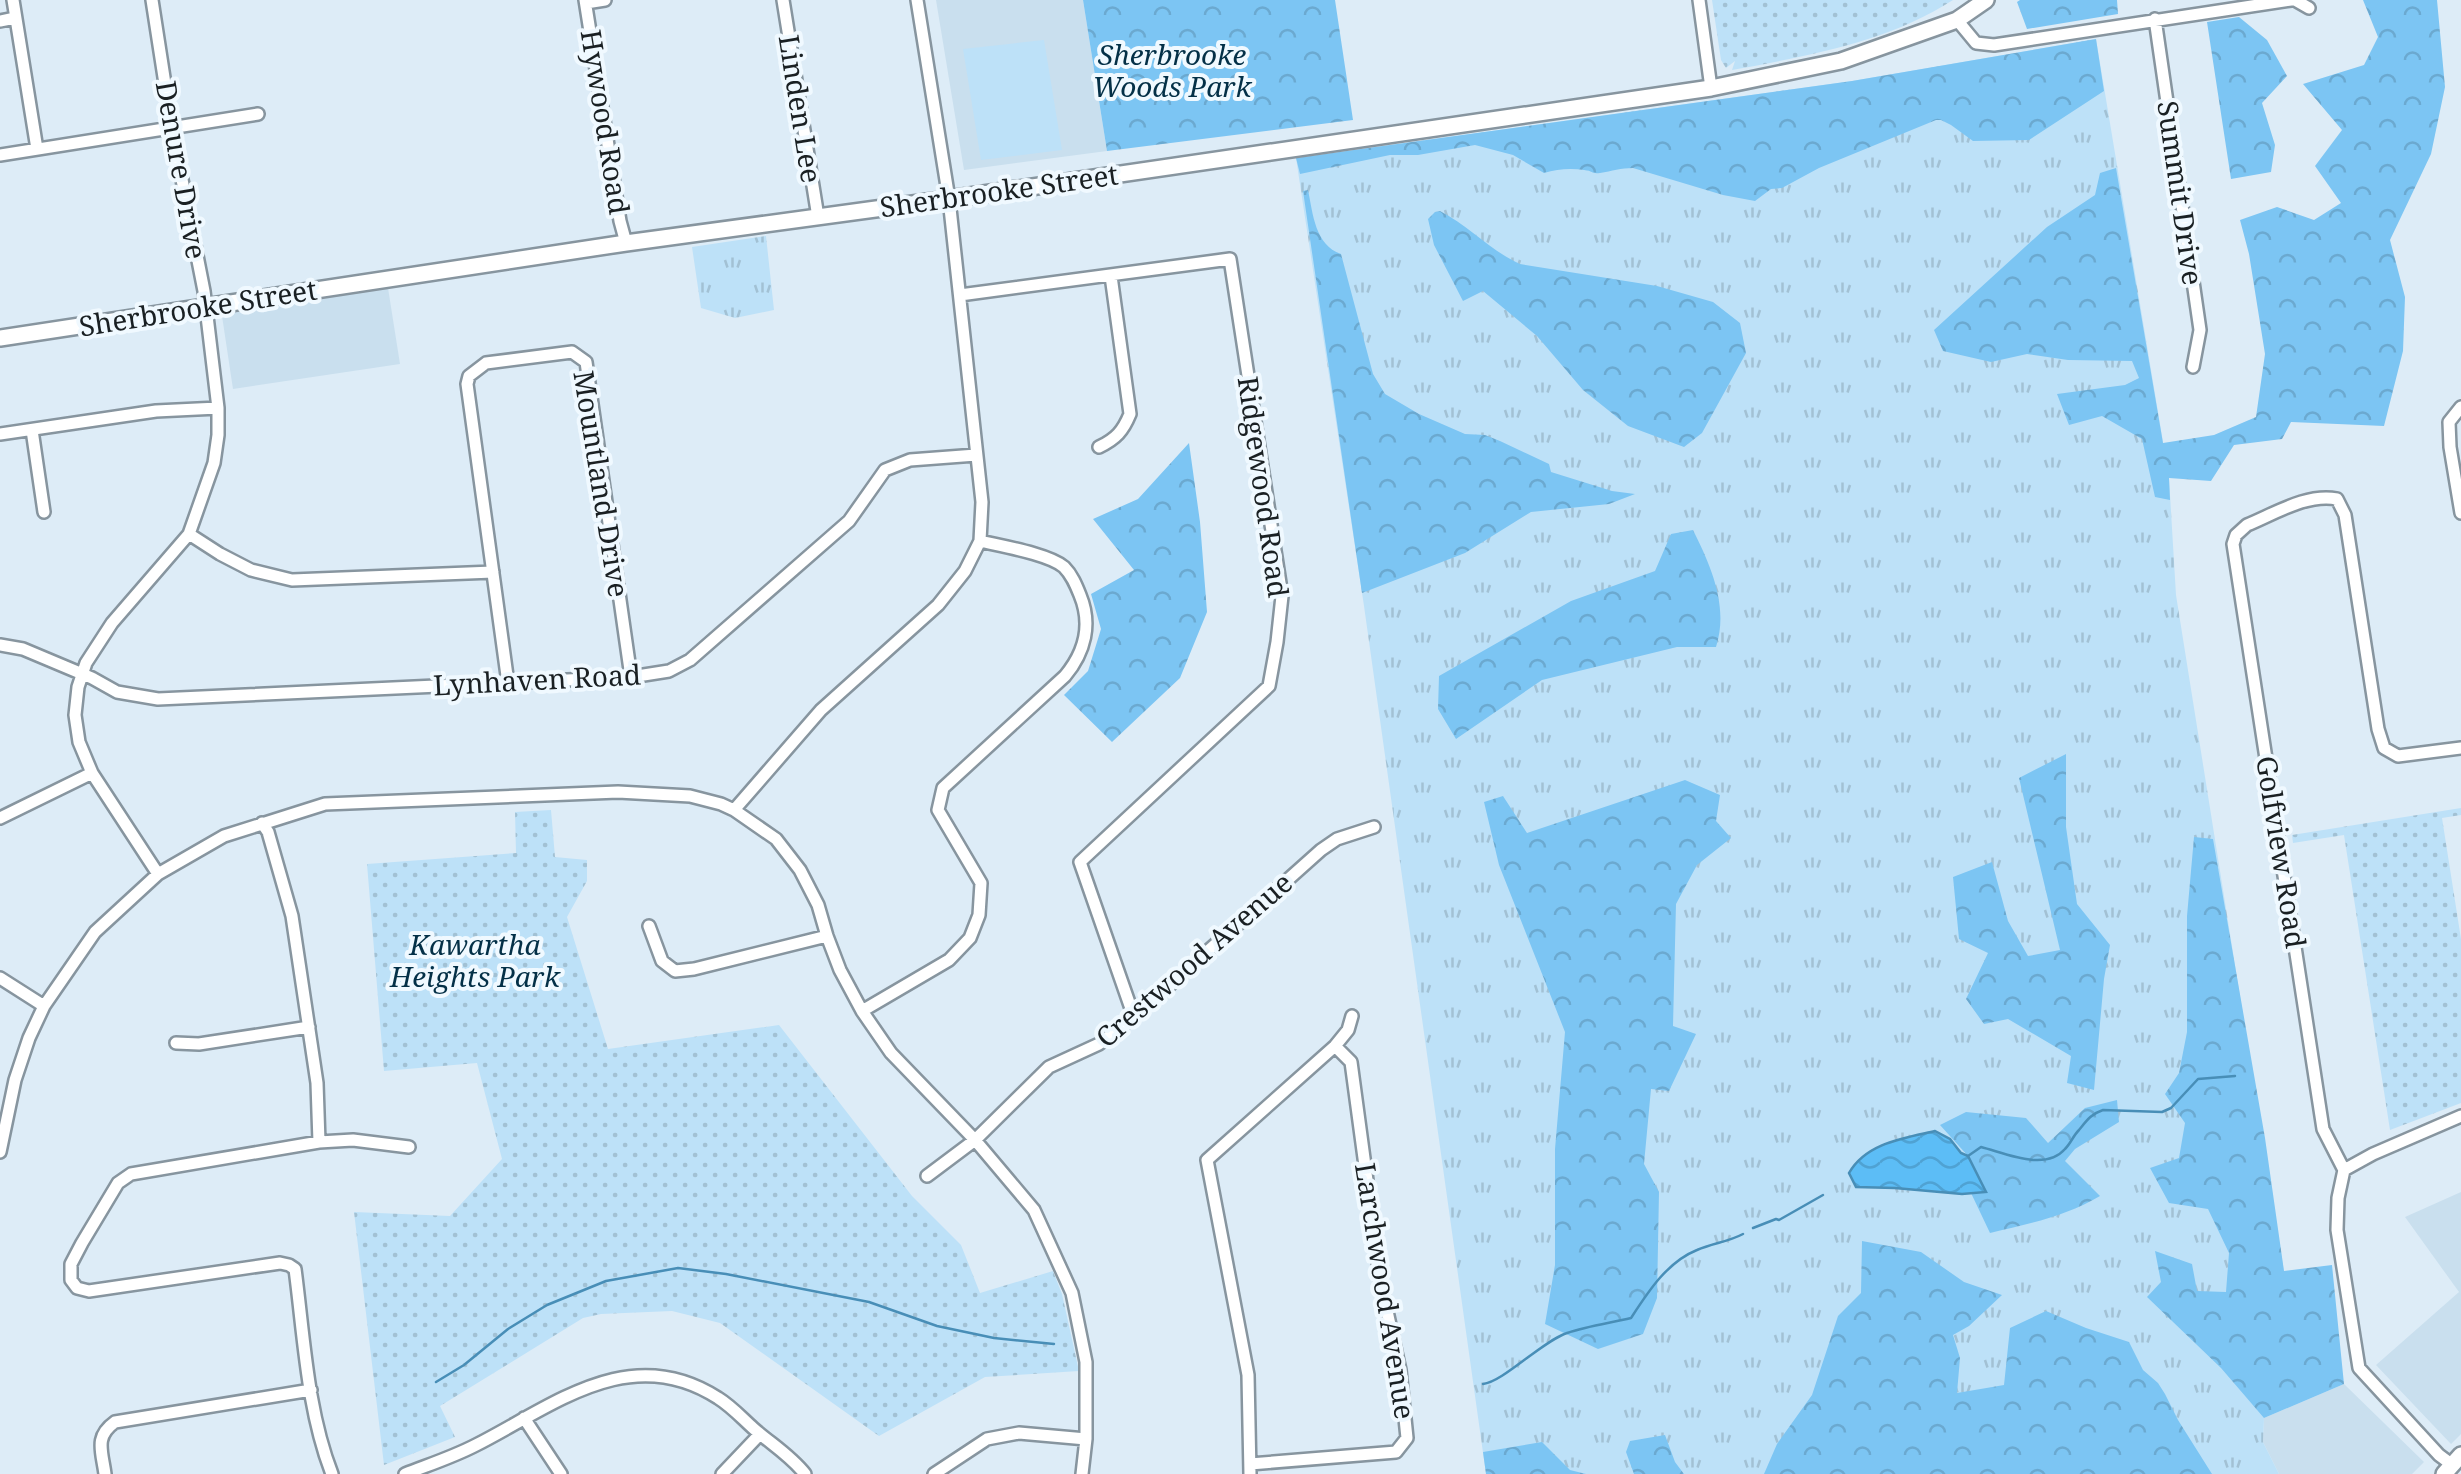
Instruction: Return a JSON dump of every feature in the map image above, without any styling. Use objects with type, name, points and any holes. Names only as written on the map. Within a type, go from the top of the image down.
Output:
[{"type":"main road","name":"Sherbrooke Street","points":[[0,338],[1712,88],[1841,61],[1957,20],[1986,0]]},
{"type":"street","points":[[12,0],[36,149]]},
{"type":"street","name":"Denure Drive","points":[[152,0],[206,307],[218,435],[214,463],[189,534],[112,623],[81,674],[75,716],[79,742],[92,774],[158,874]]},
{"type":"street","points":[[586,1],[605,0]]},
{"type":"street","name":"Linden Lee","points":[[783,0],[818,218]]},
{"type":"street","points":[[734,810],[800,732],[938,605],[965,571],[980,541],[982,502],[949,199],[917,0]]},
{"type":"street","points":[[1699,0],[1712,88]]},
{"type":"street","points":[[1957,20],[1976,42],[1994,44],[2293,0],[2309,8]]},
{"type":"street","name":"Hywood Road","points":[[586,1],[626,244]]},
{"type":"street","points":[[0,21],[16,18]]},
{"type":"street","name":"Summit Drive","points":[[2154,20],[2200,330],[2193,367]]},
{"type":"street","points":[[0,155],[258,114]]},
{"type":"street","name":"Ridgewood Road","points":[[960,295],[1230,259],[1282,596],[1278,642],[1269,686],[1080,862],[1134,1017]]},
{"type":"street","points":[[1099,448],[1124,428],[1130,414],[1111,276]]},
{"type":"street","name":"Mountland Drive","points":[[508,683],[467,384],[469,376],[486,363],[572,352],[586,362],[631,677]]},
{"type":"street","points":[[2461,407],[2449,422],[2461,513]]},
{"type":"street","points":[[0,434],[156,411],[218,408]]},
{"type":"street","points":[[32,430],[44,512]]},
{"type":"street","name":"Lynhaven Road","points":[[0,645],[24,650],[117,692],[158,699],[631,677],[668,671],[690,660],[848,521],[885,470],[910,460],[976,455]]},
{"type":"street","name":"Golfview Road","points":[[2344,1170],[2324,1128],[2233,544],[2239,531],[2308,500],[2323,496],[2337,500],[2346,515],[2384,748],[2398,756],[2461,748]]},
{"type":"street","points":[[189,534],[251,570],[292,580],[494,572]]},
{"type":"street","points":[[862,1011],[949,960],[970,938],[979,915],[981,883],[938,810],[943,788],[1074,666],[1084,643],[1087,613],[1075,582],[1062,565],[1029,552],[980,541]]},
{"type":"street","points":[[0,818],[92,774]]},
{"type":"street","points":[[0,1152],[30,1038],[44,1006],[95,932],[158,874],[224,836],[325,804],[618,792],[690,796],[734,810],[776,839],[800,870],[818,905],[840,970],[891,1053],[975,1140],[1034,1210],[1072,1293],[1086,1362],[1082,1474]]},
{"type":"street","points":[[262,822],[292,916],[318,1083],[319,1142]]},
{"type":"street","name":"Crestwood Avenue","points":[[926,1176],[975,1140],[1049,1067],[1099,1044],[1134,1017],[1321,850],[1374,827]]},
{"type":"street","points":[[649,926],[662,961],[675,971],[827,936]]},
{"type":"street","points":[[0,978],[44,1006]]},
{"type":"street","points":[[1250,1469],[1248,1375],[1206,1160],[1335,1046],[1348,1030],[1352,1016]]},
{"type":"street","points":[[176,1042],[199,1044],[308,1027]]},
{"type":"street","name":"Larchwood Avenue","points":[[1250,1469],[1396,1452],[1407,1438],[1400,1370],[1382,1284],[1351,1062],[1335,1046]]},
{"type":"street","points":[[2452,1465],[2359,1368],[2337,1230],[2344,1170],[2461,1116]]},
{"type":"street","points":[[332,1474],[311,1390],[296,1269],[280,1263],[89,1291],[78,1288],[71,1280],[71,1264],[118,1183],[130,1174],[319,1142],[353,1140],[409,1147]]},
{"type":"street","points":[[404,1474],[474,1446],[592,1384],[625,1376],[674,1379],[720,1399],[781,1448],[805,1474]]},
{"type":"street","points":[[104,1474],[100,1437],[115,1422],[311,1390]]},
{"type":"street","points":[[524,1418],[561,1474]]},
{"type":"street","points":[[934,1474],[987,1439],[1019,1433],[1086,1439]]},
{"type":"street","points":[[722,1474],[760,1434]]},
{"type":"shaded area","points":[[936,0],[1083,0],[1107,151],[964,170]]},
{"type":"shaded area","points":[[388,288],[400,364],[233,389],[222,316],[227,312]]},
{"type":"shaded area","points":[[2461,1192],[2461,1434],[2451,1444],[2376,1365],[2459,1292],[2405,1217]]},
{"type":"shaded area","points":[[2344,1384],[2424,1462],[2412,1474],[2279,1474],[2263,1442],[2264,1418]]},
{"type":"green space","name":"Sherbrooke Woods Park","points":[[1083,0],[1335,0],[1353,120],[1107,151]]},
{"type":"green space","points":[[1712,0],[1953,0],[1874,37],[1732,70],[1735,61],[1726,68],[1721,60]]},
{"type":"green space","points":[[2117,0],[2118,14],[2027,29],[2017,2]]},
{"type":"green space","points":[[2363,0],[2437,0],[2445,87],[2431,154],[2390,240],[2405,297],[2403,351],[2384,426],[2291,422],[2282,439],[2234,445],[2211,481],[2169,478],[2170,500],[2155,497],[2142,439],[2102,416],[2069,425],[2057,394],[2125,385],[2139,378],[2132,361],[2068,360],[2027,354],[1991,362],[1943,351],[1934,330],[2047,227],[2095,195],[2100,173],[2116,168],[2163,443],[2214,435],[2256,417],[2265,354],[2240,220],[2277,207],[2314,220],[2341,203],[2315,166],[2342,130],[2303,84],[2364,65],[2378,37]]},
{"type":"green space","points":[[2239,17],[2267,40],[2287,76],[2262,103],[2275,145],[2271,172],[2231,179],[2207,22]]},
{"type":"green space","points":[[2096,39],[2169,478],[2176,595],[2284,1272],[2263,1442],[2279,1474],[1486,1474],[1364,606],[1296,158],[1852,81]]},
{"type":"green space","points":[[2096,39],[2104,91],[2029,140],[1973,141],[1951,125],[1936,120],[1819,168],[1782,188],[1771,189],[1755,201],[1633,168],[1544,173],[1513,155],[1475,145],[1418,155],[1390,155],[1300,174],[1296,158],[1852,81]]},
{"type":"green space","points":[[1044,40],[1062,150],[981,160],[963,49]]},
{"type":"green space","points":[[1308,190],[1320,236],[1341,254],[1373,374],[1385,394],[1465,434],[1485,435],[1549,464],[1551,472],[1635,494],[1609,504],[1531,512],[1465,553],[1362,593],[1303,191]]},
{"type":"green space","points":[[1440,211],[1520,264],[1657,286],[1713,302],[1740,323],[1746,353],[1702,433],[1684,447],[1628,426],[1583,390],[1537,336],[1483,291],[1463,301],[1434,245],[1428,219]]},
{"type":"green space","points":[[766,236],[774,310],[735,318],[701,308],[692,247]]},
{"type":"green space","points":[[1189,443],[1207,612],[1180,678],[1112,742],[1064,695],[1088,671],[1101,629],[1091,594],[1134,570],[1093,519],[1138,499]]},
{"type":"green space","points":[[1693,530],[1712,572],[1719,602],[1716,647],[1677,647],[1542,680],[1456,739],[1438,709],[1439,676],[1571,601],[1655,571],[1671,534]]},
{"type":"green space","points":[[2066,754],[2066,827],[2077,904],[2110,945],[2094,1090],[2067,1083],[2071,1056],[2008,1019],[1984,1024],[1966,999],[1988,953],[1959,939],[1953,877],[1992,862],[2008,921],[2028,956],[2060,950],[2019,778]]},
{"type":"green space","points":[[1685,780],[1720,795],[1716,821],[1731,838],[1697,865],[1676,904],[1673,1026],[1696,1034],[1669,1091],[1651,1089],[1644,1164],[1659,1192],[1657,1298],[1643,1334],[1598,1349],[1545,1324],[1555,1265],[1555,1149],[1565,1032],[1499,865],[1484,802],[1503,796],[1527,833]]},
{"type":"green space","points":[[2461,808],[2461,815],[2442,818],[2461,939],[2461,1103],[2390,1130],[2344,835],[2293,843],[2292,835]]},
{"type":"green space","name":"Kawartha Heights Park","points":[[551,810],[555,857],[587,860],[587,881],[567,917],[608,1049],[779,1025],[912,1196],[961,1245],[980,1293],[1053,1271],[1079,1371],[985,1377],[879,1436],[720,1323],[672,1311],[601,1314],[583,1318],[440,1406],[455,1437],[384,1465],[354,1212],[450,1216],[502,1159],[477,1063],[384,1071],[367,864],[516,853],[515,812]]},
{"type":"green space","points":[[2194,837],[2213,839],[2284,1271],[2332,1265],[2344,1384],[2264,1418],[2221,1368],[2147,1297],[2161,1282],[2155,1251],[2192,1264],[2197,1291],[2226,1292],[2229,1253],[2208,1209],[2169,1203],[2150,1168],[2179,1158],[2185,1123],[2165,1094],[2179,1073],[2187,1032],[2187,916]]},
{"type":"green space","points":[[2117,1100],[2119,1122],[2075,1149],[2065,1161],[2100,1196],[2061,1214],[1990,1233],[1971,1193],[1985,1191],[1968,1156],[1940,1125],[1966,1112],[2026,1118],[2048,1143],[2085,1108]]},
{"type":"green space","points":[[1862,1241],[1921,1252],[1964,1282],[2002,1295],[1969,1326],[1953,1335],[1960,1358],[1957,1393],[2004,1385],[2010,1328],[2046,1311],[2129,1342],[2143,1370],[2158,1383],[2212,1474],[1764,1474],[1777,1444],[1812,1395],[1838,1316],[1861,1293]]},
{"type":"green space","points":[[1665,1435],[1684,1474],[1634,1474],[1626,1452],[1630,1441]]},
{"type":"green space","points":[[1542,1442],[1570,1470],[1586,1474],[1486,1474],[1483,1452]]},
{"type":"water","points":[[1935,1131],[1968,1156],[1986,1192],[1856,1187],[1849,1173],[1865,1155],[1887,1143]]},
{"type":"waterway","points":[[1968,1156],[1981,1147],[2024,1159],[2047,1159],[2057,1156],[2087,1120],[2103,1110],[2162,1112],[2171,1108],[2198,1079],[2235,1076]]},
{"type":"waterway","points":[[1753,1228],[1779,1220],[1823,1195]]},
{"type":"waterway","points":[[1483,1384],[1567,1333],[1631,1318],[1676,1262],[1743,1234]]},
{"type":"waterway","points":[[436,1382],[547,1305],[606,1281],[678,1268],[869,1302],[937,1326],[994,1338],[1054,1344]]}]
